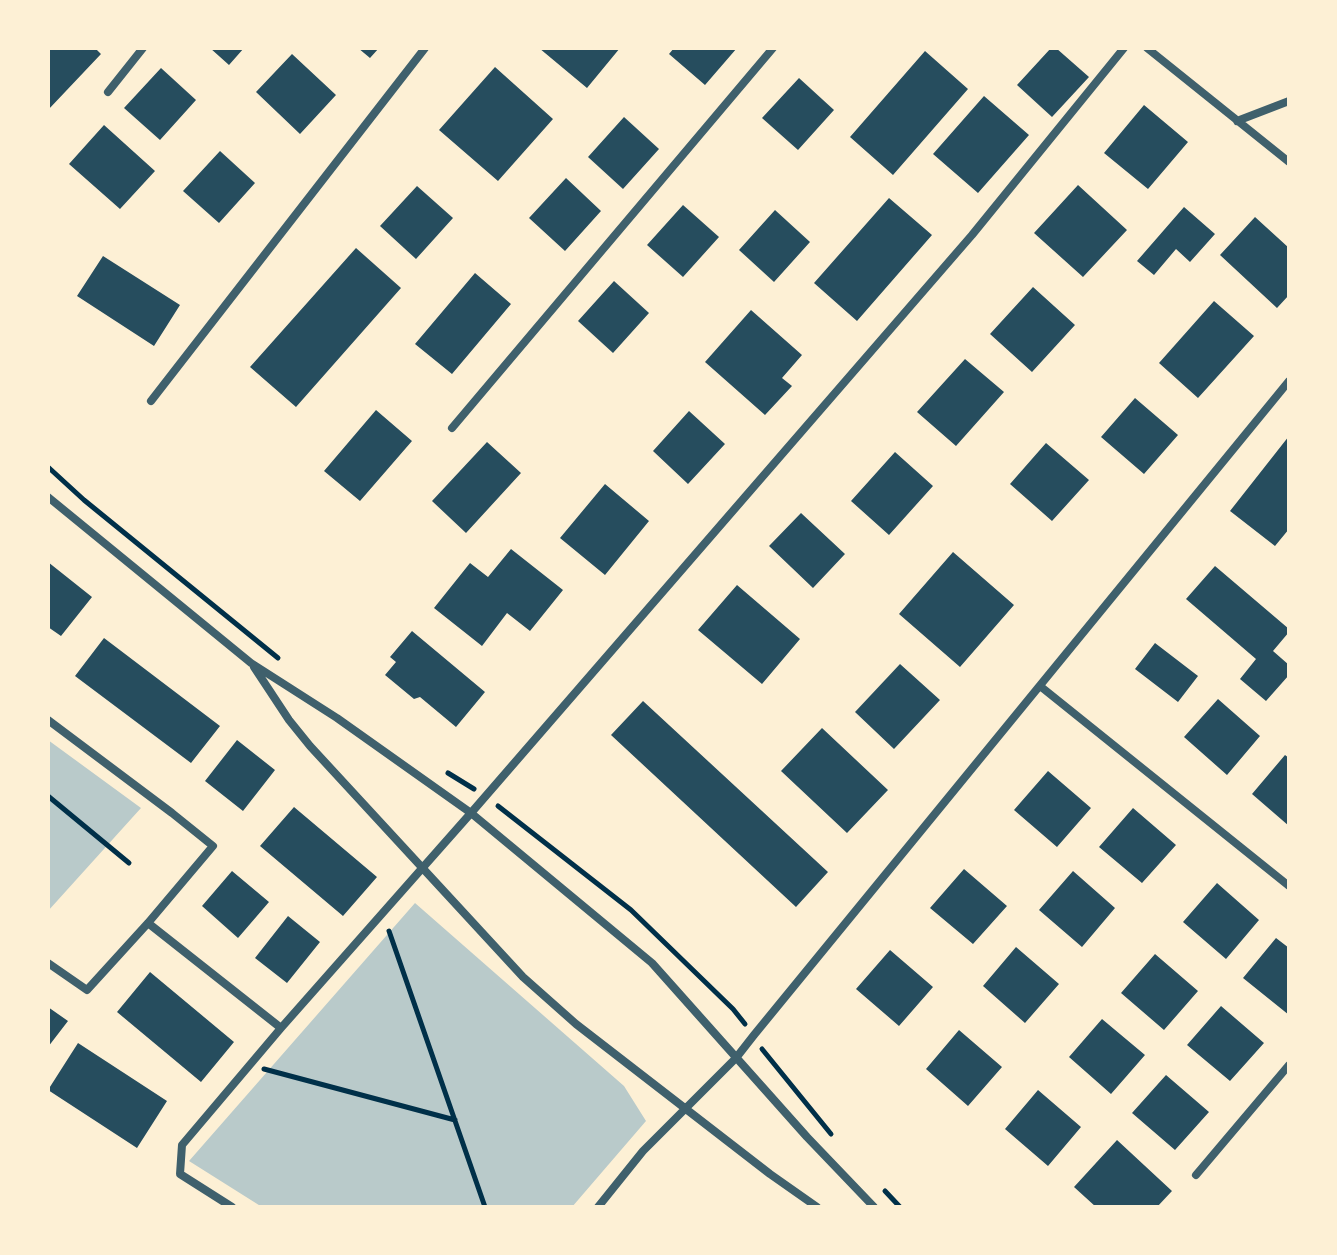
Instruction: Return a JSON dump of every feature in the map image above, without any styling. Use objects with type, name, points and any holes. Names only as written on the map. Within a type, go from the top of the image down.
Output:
[{"type":"street","points":[[108,92],[143,48]]},
{"type":"street","points":[[151,401],[425,48]]},
{"type":"street","points":[[452,428],[773,48]]},
{"type":"street","points":[[232,1207],[180,1174],[182,1145],[972,235],[1124,48]]},
{"type":"street","points":[[1147,48],[1288,158]]},
{"type":"street","points":[[1237,121],[1289,101]]},
{"type":"street","points":[[598,1207],[643,1151],[736,1058],[1289,381]]},
{"type":"street","points":[[48,497],[251,663],[337,718],[471,813],[652,963],[807,1137],[874,1207]]},
{"type":"street","points":[[251,663],[296,729],[523,977],[576,1024],[817,1207]]},
{"type":"street","points":[[1040,686],[1289,886]]},
{"type":"street","points":[[48,720],[213,846],[87,990],[48,963]]},
{"type":"street","points":[[148,923],[281,1028]]},
{"type":"street","points":[[1196,1175],[1289,1065]]},
{"type":"path","points":[[48,796],[129,863]]},
{"type":"path","points":[[386,922],[485,1207]]},
{"type":"path","points":[[259,1068],[456,1120]]},
{"type":"shaded area","points":[[48,740],[141,808],[48,911]]},
{"type":"shaded area","points":[[415,903],[624,1086],[646,1121],[572,1207],[262,1207],[189,1161]]},
{"type":"building","points":[[48,48],[95,48],[101,54],[48,110]]},
{"type":"building","points":[[210,48],[244,48],[229,65]]},
{"type":"building","points":[[358,48],[379,48],[370,58]]},
{"type":"building","points":[[539,48],[620,48],[587,88]]},
{"type":"building","points":[[674,48],[737,48],[705,85],[669,54]]},
{"type":"building","points":[[1051,48],[1056,48],[1089,77],[1052,117],[1017,85]]},
{"type":"building","points":[[925,51],[968,89],[893,175],[850,137]]},
{"type":"building","points":[[292,54],[336,95],[300,134],[256,92]]},
{"type":"building","points":[[495,67],[553,119],[498,181],[439,130]]},
{"type":"building","points":[[161,68],[196,100],[160,140],[124,108]]},
{"type":"building","points":[[799,78],[834,110],[798,150],[762,118]]},
{"type":"building","points":[[984,96],[1029,135],[978,193],[933,154]]},
{"type":"building","points":[[1144,105],[1188,142],[1148,189],[1104,153]]},
{"type":"building","points":[[624,117],[659,149],[623,189],[588,157]]},
{"type":"building","points":[[104,125],[155,171],[120,209],[69,164]]},
{"type":"building","points":[[220,151],[255,183],[219,223],[183,191]]},
{"type":"building","points":[[566,178],[601,211],[565,251],[529,218]]},
{"type":"building","points":[[1078,185],[1127,230],[1083,277],[1034,233]]},
{"type":"building","points":[[417,186],[453,218],[416,259],[380,226]]},
{"type":"building","points":[[889,198],[932,235],[857,321],[814,283]]},
{"type":"building","points":[[683,205],[719,237],[683,277],[647,245]]},
{"type":"building","points":[[1184,207],[1215,234],[1190,262],[1176,249],[1154,275],[1137,261]]},
{"type":"building","points":[[775,210],[810,242],[774,282],[739,250]]},
{"type":"building","points":[[1255,217],[1289,248],[1289,295],[1277,308],[1220,255]]},
{"type":"building","points":[[356,248],[401,288],[296,407],[250,367]]},
{"type":"building","points":[[103,256],[180,305],[154,346],[77,296]]},
{"type":"building","points":[[475,273],[511,304],[452,374],[415,344]]},
{"type":"building","points":[[614,281],[649,313],[613,353],[578,321]]},
{"type":"building","points":[[1033,287],[1075,325],[1032,372],[990,334]]},
{"type":"building","points":[[1214,301],[1254,336],[1198,398],[1159,363]]},
{"type":"building","points":[[751,310],[802,355],[782,378],[792,386],[765,415],[705,362]]},
{"type":"building","points":[[965,359],[1004,392],[956,446],[917,412]]},
{"type":"building","points":[[1135,398],[1178,435],[1144,474],[1101,437]]},
{"type":"building","points":[[376,410],[412,441],[360,501],[324,471]]},
{"type":"building","points":[[689,411],[725,444],[688,484],[653,451]]},
{"type":"building","points":[[1289,436],[1289,529],[1275,546],[1230,511]]},
{"type":"building","points":[[487,442],[521,473],[466,533],[432,501]]},
{"type":"building","points":[[1046,443],[1089,480],[1052,521],[1010,484]]},
{"type":"building","points":[[895,452],[933,486],[889,535],[851,501]]},
{"type":"building","points":[[605,484],[649,521],[605,575],[560,538]]},
{"type":"building","points":[[801,513],[845,554],[813,588],[769,546]]},
{"type":"building","points":[[511,549],[563,590],[530,631],[507,613],[482,646],[434,608],[470,563],[488,577]]},
{"type":"building","points":[[953,552],[1014,605],[960,667],[899,614]]},
{"type":"building","points":[[48,562],[92,597],[61,636],[48,627]]},
{"type":"building","points":[[1215,566],[1289,629],[1273,651],[1289,665],[1289,675],[1266,701],[1240,679],[1256,659],[1186,599]]},
{"type":"building","points":[[737,585],[800,639],[762,684],[698,630]]},
{"type":"building","points":[[412,631],[485,692],[456,727],[420,697],[414,699],[385,675],[396,662],[390,657]]},
{"type":"building","points":[[104,638],[220,726],[191,763],[75,676]]},
{"type":"building","points":[[1155,643],[1198,676],[1178,702],[1135,669]]},
{"type":"building","points":[[900,664],[940,700],[894,749],[855,712]]},
{"type":"building","points":[[1218,699],[1260,736],[1227,775],[1184,737]]},
{"type":"building","points":[[643,701],[828,872],[796,907],[611,735]]},
{"type":"building","points":[[822,728],[888,790],[847,833],[781,771]]},
{"type":"building","points":[[237,740],[275,770],[243,811],[205,781]]},
{"type":"building","points":[[1285,755],[1289,758],[1289,826],[1252,794]]},
{"type":"building","points":[[1048,771],[1091,808],[1057,847],[1014,810]]},
{"type":"building","points":[[294,807],[377,877],[343,916],[260,846]]},
{"type":"building","points":[[1133,808],[1176,845],[1142,883],[1099,847]]},
{"type":"building","points":[[964,869],[1007,906],[973,944],[930,908]]},
{"type":"building","points":[[232,871],[269,902],[238,938],[202,906]]},
{"type":"building","points":[[1073,871],[1115,908],[1082,947],[1039,910]]},
{"type":"building","points":[[1217,883],[1259,920],[1226,959],[1183,922]]},
{"type":"building","points":[[288,916],[320,942],[287,983],[255,958]]},
{"type":"building","points":[[1276,938],[1289,948],[1289,1015],[1243,978]]},
{"type":"building","points":[[1016,947],[1059,984],[1025,1023],[983,986]]},
{"type":"building","points":[[890,950],[933,987],[899,1026],[856,989]]},
{"type":"building","points":[[1155,954],[1198,991],[1164,1030],[1121,993]]},
{"type":"building","points":[[150,972],[234,1042],[201,1082],[117,1012]]},
{"type":"building","points":[[1221,1006],[1264,1043],[1230,1081],[1187,1045]]},
{"type":"building","points":[[48,1007],[68,1021],[48,1047]]},
{"type":"building","points":[[1102,1019],[1145,1055],[1111,1094],[1069,1057]]},
{"type":"building","points":[[959,1030],[1002,1067],[968,1106],[926,1069]]},
{"type":"building","points":[[78,1043],[167,1101],[137,1148],[48,1090]]},
{"type":"building","points":[[1166,1075],[1209,1112],[1175,1150],[1132,1113]]},
{"type":"building","points":[[1038,1090],[1081,1127],[1048,1166],[1005,1129]]},
{"type":"building","points":[[1117,1140],[1172,1191],[1157,1207],[1096,1207],[1074,1187]]}]
